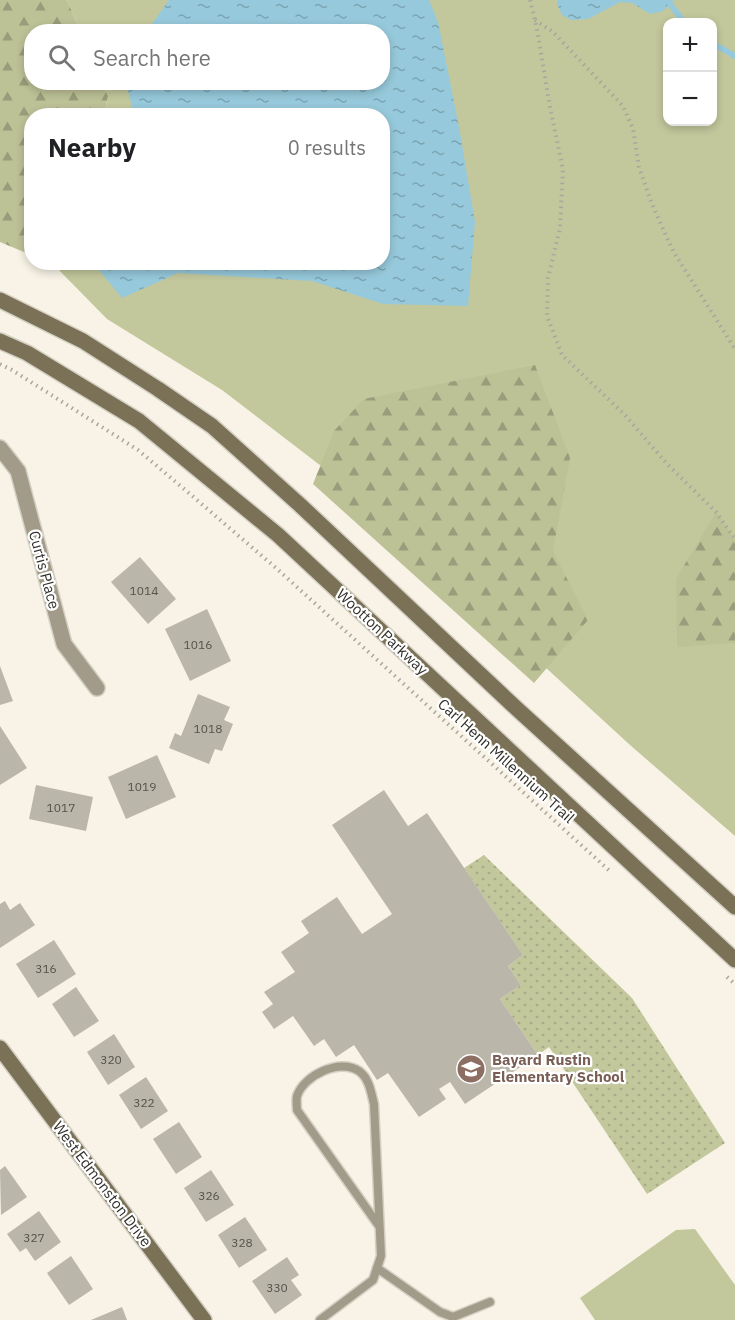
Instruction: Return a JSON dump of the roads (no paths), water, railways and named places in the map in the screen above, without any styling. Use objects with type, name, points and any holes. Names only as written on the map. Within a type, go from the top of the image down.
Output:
[{"type":"main road","points":[[0,300],[83,341],[212,426],[735,907]]},
{"type":"main road","name":"Wootton Parkway","points":[[0,341],[27,353],[139,422],[278,535],[735,960]]},
{"type":"main road","name":"West Edmonston Drive","points":[[0,1048],[204,1320]]},
{"type":"street","name":"Curtis Place","points":[[0,448],[18,471],[64,644],[97,688]]},
{"type":"lane","points":[[320,1320],[373,1280],[381,1256],[374,1104],[369,1083],[359,1071],[343,1065],[322,1071],[307,1080],[297,1096],[297,1110],[379,1226]]},
{"type":"lane","points":[[377,1268],[440,1312],[453,1317],[490,1302]]},
{"type":"water","points":[[169,0],[429,0],[438,22],[475,222],[468,306],[383,304],[312,281],[178,273],[122,298],[99,270],[390,270],[390,108],[132,108],[128,90],[390,90],[390,24],[152,24]]},
{"type":"water","points":[[558,0],[674,0],[663,11],[650,14],[632,3],[620,2],[588,19],[571,20],[562,15],[557,4]]},
{"type":"waterway","points":[[670,4],[681,18]]},
{"type":"waterway","points":[[717,46],[735,56]]},
{"type":"place","name":"Bayard Rustin Elementary School","points":[[471,1069]]}]
